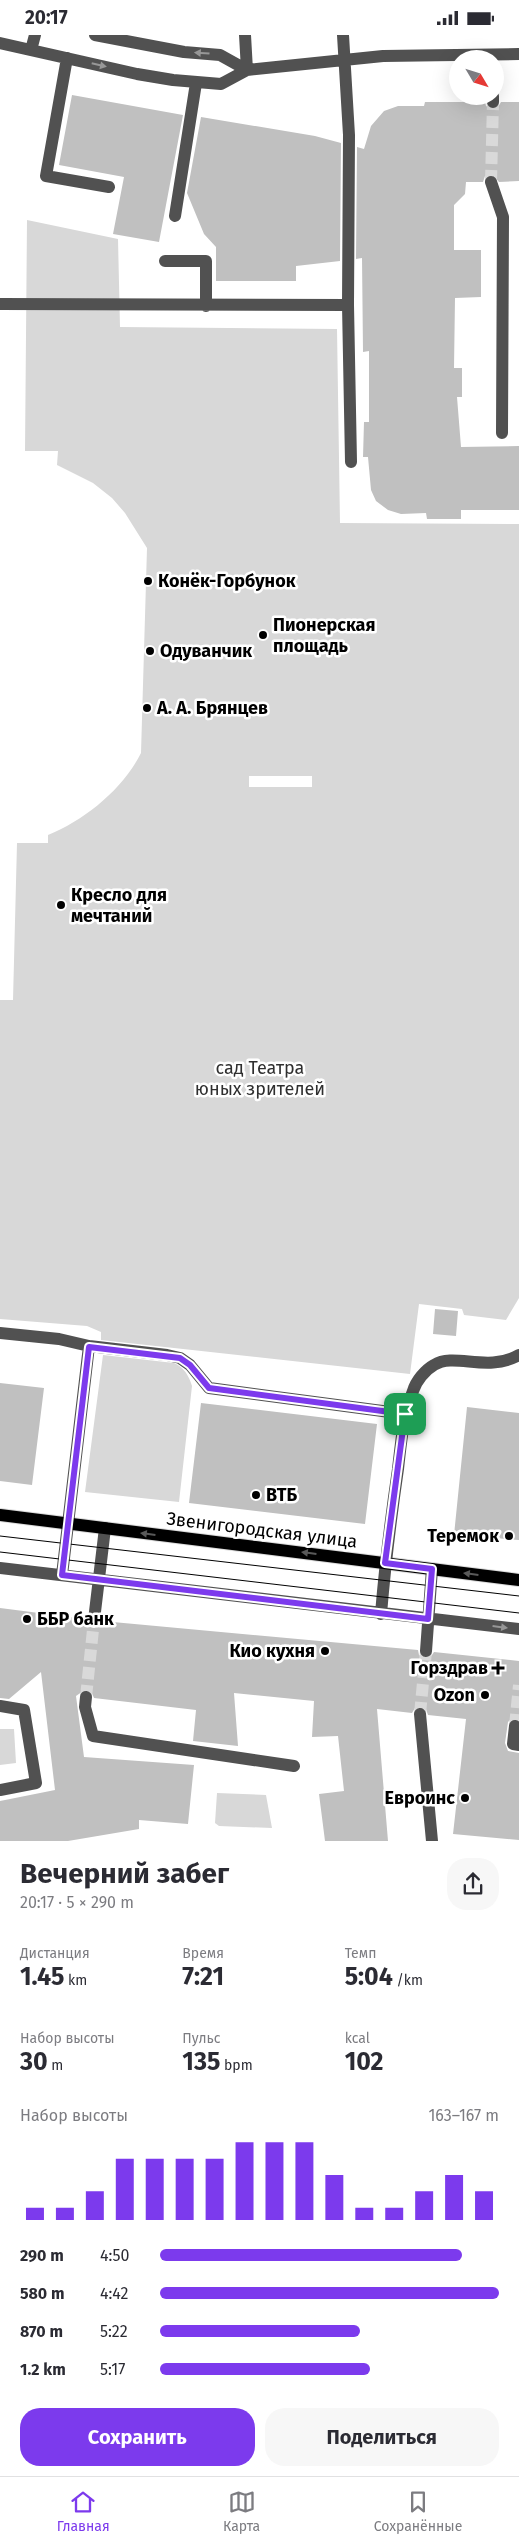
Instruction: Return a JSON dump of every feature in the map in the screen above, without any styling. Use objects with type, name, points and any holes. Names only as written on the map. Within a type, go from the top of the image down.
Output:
[{"type":"main road","name":"Звенигородская улица","points":[[0,1515],[519,1581]]},
{"type":"street","points":[[31,51],[35,35]]},
{"type":"street","points":[[95,35],[184,52],[220,55],[247,69]]},
{"type":"street","points":[[245,35],[247,69]]},
{"type":"street","points":[[343,35],[349,135],[348,305],[351,462]]},
{"type":"street","points":[[0,43],[137,74],[196,83],[221,84],[247,69],[383,56],[449,57]]},
{"type":"street","points":[[504,56],[519,54]]},
{"type":"street","points":[[67,58],[46,176],[109,187]]},
{"type":"street","points":[[175,216],[196,83]]},
{"type":"street","points":[[491,181],[503,217],[502,433]]},
{"type":"street","points":[[165,261],[206,261],[206,306]]},
{"type":"street","points":[[0,304],[348,305]]},
{"type":"street","points":[[0,1333],[59,1339],[89,1347],[180,1358],[190,1365],[209,1388],[405,1414]]},
{"type":"street","points":[[62,1575],[89,1347]]},
{"type":"street","points":[[381,1614],[385,1563],[405,1414],[413,1389],[423,1374],[435,1364],[448,1360],[488,1364],[508,1361],[519,1355]]},
{"type":"street","points":[[94,1620],[104,1528]]},
{"type":"street","points":[[0,1568],[519,1629]]},
{"type":"street","points":[[426,1651],[432,1569]]},
{"type":"street","points":[[86,1697],[85,1707],[92,1736],[294,1766]]},
{"type":"street","points":[[0,1706],[24,1710],[36,1783],[0,1790]]},
{"type":"street","points":[[420,1714],[432,1841]]},
{"type":"street","points":[[515,1726],[513,1744],[519,1745]]},
{"type":"green space","name":"сад Театра юных зрителей","points":[[27,220],[118,239],[120,327],[337,329],[340,523],[519,524],[519,1298],[506,1320],[464,1315],[462,1309],[419,1304],[410,1374],[101,1340],[101,1332],[87,1326],[0,1319],[0,1000],[13,1000],[17,843],[48,843],[48,835],[76,821],[102,802],[124,779],[141,753],[147,548],[125,513],[112,498],[93,483],[57,465],[58,451],[25,451]],"holes":[[[249,776],[312,776],[312,787],[249,787]]]},
{"type":"green space","points":[[103,1355],[174,1363],[181,1367],[188,1375],[192,1386],[179,1502],[85,1492]]},
{"type":"green space","points":[[0,1729],[14,1729],[16,1763],[0,1765]]},
{"type":"green space","points":[[217,1793],[266,1795],[272,1828],[219,1826],[215,1823]]},
{"type":"building","points":[[72,95],[183,115],[159,242],[113,234],[124,177],[59,165]]},
{"type":"building","points":[[425,102],[449,102],[449,105],[486,105],[493,110],[497,109],[499,105],[504,105],[504,102],[519,102],[519,181],[499,182],[492,174],[485,176],[483,182],[466,182],[465,194],[454,205],[454,250],[481,250],[481,297],[455,298],[454,368],[462,368],[462,397],[457,397],[461,447],[519,446],[519,510],[461,510],[461,519],[427,519],[426,513],[401,514],[388,510],[376,501],[371,490],[368,457],[363,457],[364,422],[369,422],[369,351],[363,352],[362,258],[356,259],[357,147],[364,149],[371,126],[384,111],[398,106],[424,106]]},
{"type":"building","points":[[201,117],[315,136],[341,143],[340,261],[296,266],[296,281],[216,281],[216,247],[204,234],[187,193]]},
{"type":"building","points":[[435,1309],[458,1311],[456,1336],[433,1334]]},
{"type":"building","points":[[0,1383],[44,1388],[32,1485],[0,1481]]},
{"type":"building","points":[[201,1403],[377,1424],[365,1524],[189,1503]]},
{"type":"building","points":[[467,1407],[519,1413],[519,1540],[454,1535]]},
{"type":"building","points":[[0,1608],[86,1619],[89,1626],[94,1628],[100,1625],[102,1621],[418,1650],[419,1655],[425,1659],[430,1658],[434,1652],[519,1661],[519,1719],[512,1718],[508,1722],[505,1743],[508,1751],[519,1753],[519,1840],[453,1834],[466,1719],[428,1715],[426,1709],[420,1706],[415,1708],[412,1713],[377,1709],[388,1841],[325,1841],[319,1794],[344,1791],[338,1736],[312,1737],[314,1701],[234,1693],[238,1746],[193,1741],[196,1710],[94,1698],[91,1691],[86,1689],[76,1696],[84,1757],[194,1765],[188,1824],[139,1820],[139,1829],[68,1841],[0,1841],[0,1801],[55,1790],[41,1672],[9,1699],[0,1698]]},
{"type":"tunnel","points":[[491,182],[493,105]]},
{"type":"tunnel","points":[[86,1697],[94,1620]]},
{"type":"tunnel","points":[[420,1714],[426,1651]]},
{"type":"tunnel","points":[[515,1726],[519,1685]]},
{"type":"tram line","points":[[0,1536],[519,1596]]},
{"type":"tram line","points":[[0,1552],[519,1613]]},
{"type":"place","name":"Конёк-Горбунок","points":[[148,581]]},
{"type":"place","name":"Пионерская площадь","points":[[263,635]]},
{"type":"place","name":"Одуванчик","points":[[150,651]]},
{"type":"place","name":"А. А. Брянцев","points":[[147,708]]},
{"type":"place","name":"Кресло для мечтаний","points":[[61,905]]},
{"type":"place","name":"ВТБ","points":[[256,1495]]},
{"type":"place","name":"Теремок","points":[[509,1536]]},
{"type":"place","name":"ББР банк","points":[[27,1619]]},
{"type":"place","name":"Кио кухня","points":[[325,1651]]},
{"type":"place","name":"Горздрав","points":[[498,1668]]},
{"type":"place","name":"Ozon","points":[[485,1695]]},
{"type":"place","name":"Евроинс","points":[[465,1798]]},
{"type":"route","points":[[89,1347],[180,1358],[190,1365],[209,1388],[405,1414],[385,1563],[432,1569],[428,1619],[62,1575],[89,1347]]}]
